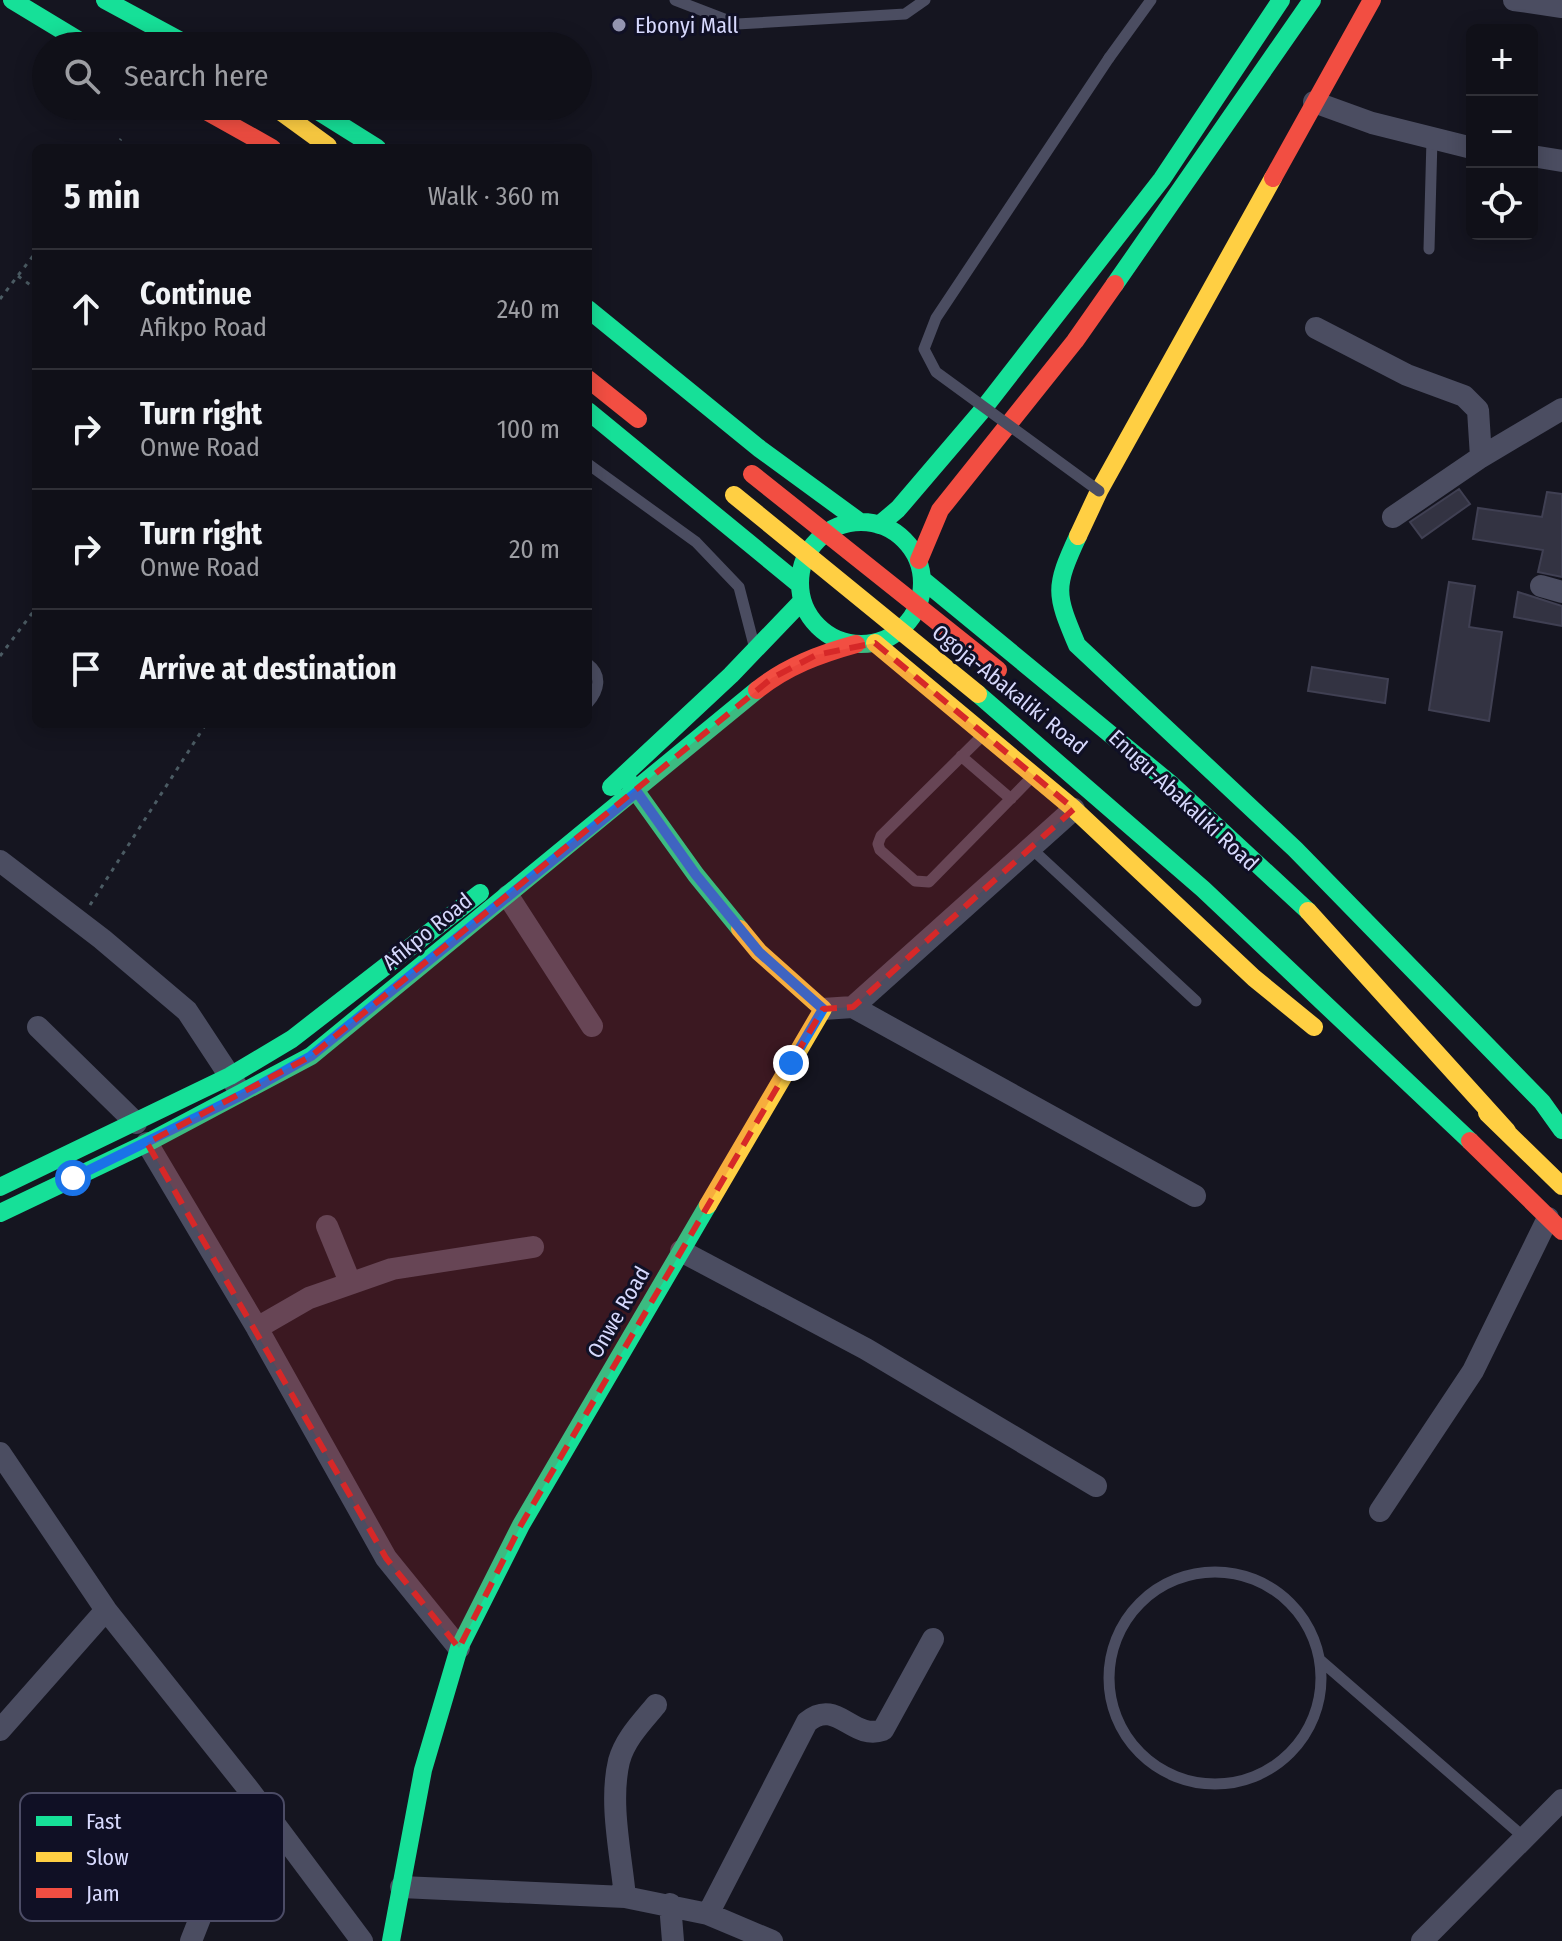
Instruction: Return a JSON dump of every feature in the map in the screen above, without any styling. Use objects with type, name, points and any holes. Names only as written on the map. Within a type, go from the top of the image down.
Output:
[{"type":"main road","points":[[12,0],[65,32]]},
{"type":"main road","points":[[105,0],[164,32]]},
{"type":"main road","points":[[879,525],[898,509],[980,413],[1162,179],[1281,0]]},
{"type":"main road","points":[[919,560],[940,510],[1061,358],[1312,0]]},
{"type":"main road","points":[[1372,0],[1099,491],[1060,575],[1059,603],[1077,645],[1295,849],[1542,1102],[1562,1130]]},
{"type":"main road","points":[[201,120],[234,144]]},
{"type":"main road","points":[[222,120],[265,144]]},
{"type":"main road","points":[[292,120],[325,144]]},
{"type":"main road","points":[[332,120],[371,144]]},
{"type":"main road","points":[[592,312],[760,449],[860,522]]},
{"type":"main road","points":[[1036,342],[1061,358]]},
{"type":"main road","points":[[592,382],[649,427]]},
{"type":"main road","points":[[592,414],[801,593],[822,631],[865,644],[983,735],[1074,809],[1254,978],[1328,1038]]},
{"type":"main road","points":[[746,469],[1004,675]]},
{"type":"main road","name":"Ogoja-Abakaliki Road","points":[[728,490],[1096,791],[1482,1151]]},
{"type":"main road","points":[[801,593],[804,561],[817,540],[837,527],[860,522],[879,525],[909,544],[919,560],[923,580],[915,613],[891,638],[865,644]]},
{"type":"main road","points":[[923,580],[1172,785],[1320,922],[1507,1131]]},
{"type":"main road","name":"Afikpo Road","points":[[0,1213],[147,1143],[236,1086],[625,776],[755,650],[801,593]]},
{"type":"main road","name":"Afikpo Road","points":[[0,1187],[136,1123],[311,1056],[637,792],[772,678],[816,655],[865,644]]},
{"type":"main road","points":[[625,776],[696,875],[759,952],[823,1009]]},
{"type":"main road","points":[[1358,995],[1507,1131],[1562,1186]]},
{"type":"main road","name":"Onwe Road","points":[[391,1941],[423,1770],[459,1648],[521,1525],[823,1009]]},
{"type":"main road","points":[[1365,1068],[1426,1117],[1482,1151],[1555,1224]]},
{"type":"street","points":[[1514,0],[1562,7]]},
{"type":"street","points":[[1314,102],[1372,123],[1466,147]]},
{"type":"street","points":[[1538,157],[1562,161]]},
{"type":"street","points":[[1316,328],[1407,375],[1464,396],[1478,410],[1481,457]]},
{"type":"street","points":[[1393,517],[1481,457],[1562,409]]},
{"type":"street","points":[[853,1007],[896,965],[1033,850],[1074,809]]},
{"type":"street","points":[[0,861],[80,922],[187,1011],[236,1086]]},
{"type":"street","points":[[508,896],[592,1026]]},
{"type":"street","points":[[823,1009],[853,1007],[1195,1196]]},
{"type":"street","points":[[38,1027],[136,1123]]},
{"type":"street","points":[[147,1143],[257,1328],[322,1450],[386,1558],[459,1648]]},
{"type":"street","points":[[1380,1511],[1473,1371],[1555,1224]]},
{"type":"street","points":[[327,1226],[350,1282]]},
{"type":"street","points":[[257,1328],[309,1298],[392,1269],[533,1247]]},
{"type":"street","points":[[681,1251],[866,1349],[1096,1486]]},
{"type":"street","points":[[0,1453],[106,1610],[250,1791]]},
{"type":"street","points":[[0,1730],[106,1610]]},
{"type":"street","points":[[708,1914],[807,1722],[817,1713],[828,1713],[866,1732],[883,1730],[933,1639]]},
{"type":"street","points":[[625,1897],[616,1791],[619,1760],[633,1731],[656,1705]]},
{"type":"street","points":[[1422,1941],[1527,1839],[1562,1800]]},
{"type":"street","points":[[284,1837],[362,1941]]},
{"type":"street","points":[[401,1887],[625,1897],[708,1914],[772,1941]]},
{"type":"street","points":[[670,1904],[673,1941]]},
{"type":"street","points":[[191,1941],[199,1921]]},
{"type":"lane","points":[[675,0],[737,24],[905,14],[925,0]]},
{"type":"lane","points":[[1099,491],[936,372],[924,349],[936,318],[1151,0]]},
{"type":"lane","points":[[1429,249],[1432,139]]},
{"type":"lane","points":[[592,467],[696,542],[739,587],[755,650]]},
{"type":"lane","points":[[592,667],[599,681],[592,699]]},
{"type":"lane","points":[[983,735],[881,836],[878,844],[880,850],[915,881],[929,882],[1033,776]]},
{"type":"lane","points":[[961,756],[1011,799]]},
{"type":"lane","points":[[1033,850],[1196,1001]]},
{"type":"lane","points":[[1320,1660],[1320,1695],[1309,1728],[1300,1742],[1274,1766],[1234,1782],[1190,1781],[1158,1768],[1127,1737],[1111,1697],[1110,1662],[1121,1629],[1149,1596],[1188,1576],[1222,1573],[1248,1578],[1272,1589],[1286,1600],[1308,1627],[1320,1660],[1527,1839]]},
{"type":"path","points":[[117,144],[121,139]]},
{"type":"path","points":[[0,299],[32,257]]},
{"type":"path","points":[[18,276],[32,286]]},
{"type":"path","points":[[0,656],[32,613]]},
{"type":"path","points":[[80,922],[203,728]]},
{"type":"highlighted area","points":[[875,643],[1074,809],[853,1007],[823,1009],[521,1525],[459,1648],[386,1558],[147,1143],[311,1056],[772,678],[816,655]]},
{"type":"building","points":[[1459,489],[1470,504],[1422,538],[1410,522]]},
{"type":"building","points":[[1547,492],[1562,494],[1562,577],[1538,572],[1543,550],[1473,539],[1478,508],[1542,517]]},
{"type":"building","points":[[1449,582],[1475,586],[1469,627],[1502,632],[1489,721],[1429,710]]},
{"type":"building","points":[[1518,592],[1562,606],[1562,626],[1514,617]]},
{"type":"building","points":[[1312,667],[1388,679],[1385,703],[1308,691]]},
{"type":"traffic: fast","points":[[12,0],[65,32]]},
{"type":"traffic: fast","points":[[105,0],[164,32]]},
{"type":"traffic: fast","points":[[879,525],[898,509],[980,413],[1162,179],[1281,0]]},
{"type":"traffic: fast","points":[[1115,284],[1312,0]]},
{"type":"traffic: fast","points":[[332,120],[371,144]]},
{"type":"traffic: fast","points":[[592,312],[760,449],[860,522]]},
{"type":"traffic: fast","points":[[592,414],[800,585]]},
{"type":"traffic: fast","points":[[861,522],[884,526],[904,540],[918,560],[922,583],[918,606],[904,626],[884,640],[861,644],[838,640],[818,626],[804,606],[800,583],[804,560],[818,540],[838,526],[861,522]]},
{"type":"traffic: fast","points":[[1078,536],[1060,590],[1064,613],[1077,645],[1295,849],[1542,1102],[1562,1130]]},
{"type":"traffic: fast","points":[[923,580],[1172,785],[1308,911]]},
{"type":"traffic: fast","points":[[611,787],[731,675],[802,601]]},
{"type":"traffic: fast","points":[[0,1213],[147,1143],[311,1056],[757,690]]},
{"type":"traffic: fast","points":[[978,694],[1203,889],[1470,1141]]},
{"type":"traffic: fast","points":[[625,776],[696,875],[740,929]]},
{"type":"traffic: fast","points":[[0,1187],[230,1076],[292,1039],[480,893]]},
{"type":"traffic: fast","points":[[391,1941],[423,1770],[459,1648],[521,1525],[708,1205]]},
{"type":"traffic: slow","points":[[292,120],[325,144]]},
{"type":"traffic: slow","points":[[1078,536],[1099,491],[1273,178]]},
{"type":"traffic: slow","points":[[734,495],[978,694]]},
{"type":"traffic: slow","points":[[875,643],[1074,809],[1254,978],[1314,1027]]},
{"type":"traffic: slow","points":[[1308,911],[1507,1131]]},
{"type":"traffic: slow","points":[[708,1205],[823,1009],[759,952],[740,929]]},
{"type":"traffic: slow","points":[[1487,1113],[1562,1186]]},
{"type":"traffic: jam","points":[[1273,178],[1372,0]]},
{"type":"traffic: jam","points":[[222,120],[265,144]]},
{"type":"traffic: jam","points":[[919,560],[940,510],[1075,341],[1115,284]]},
{"type":"traffic: jam","points":[[592,382],[638,419]]},
{"type":"traffic: jam","points":[[752,474],[998,670]]},
{"type":"traffic: jam","points":[[757,690],[804,662],[856,644]]},
{"type":"traffic: jam","points":[[1470,1141],[1562,1231]]},
{"type":"place","name":"Ebonyi Mall","points":[[619,25]]},
{"type":"route","points":[[73,1178],[242,1095],[311,1056],[637,792],[696,875],[759,952],[823,1009],[791,1063]]}]
